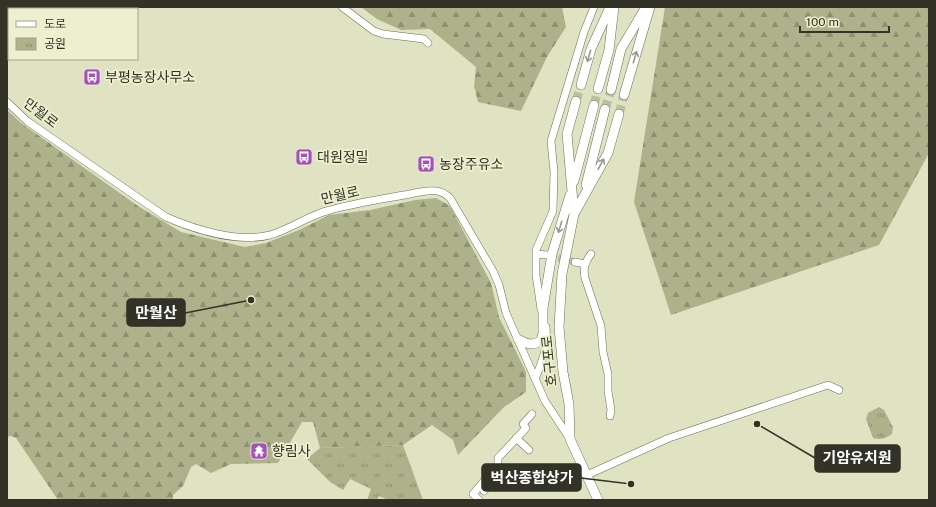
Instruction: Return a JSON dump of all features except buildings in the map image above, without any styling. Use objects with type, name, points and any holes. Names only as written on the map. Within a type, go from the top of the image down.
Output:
[{"type":"main road","points":[[581,85],[591,49],[610,7]]},
{"type":"main road","points":[[598,90],[609,50],[614,7]]},
{"type":"main road","points":[[611,90],[621,49],[646,7]]},
{"type":"main road","points":[[624,95],[650,7]]},
{"type":"main road","name":"호구포로","points":[[574,214],[567,134],[576,101]]},
{"type":"main road","name":"호구포로","points":[[571,190],[594,105]]},
{"type":"main road","name":"호구포로","points":[[582,198],[605,110]]},
{"type":"main road","name":"호구포로","points":[[598,500],[570,439],[569,404],[563,372],[559,327],[562,274],[574,214],[608,153],[619,114]]},
{"type":"main road","points":[[518,339],[526,344],[536,344],[541,341],[543,333],[542,314],[552,254],[571,190]]},
{"type":"street","points":[[342,7],[379,33],[424,39],[428,43]]},
{"type":"street","points":[[536,379],[545,352],[547,340],[546,324],[542,314],[536,275],[536,250],[553,210],[554,172],[551,141],[584,32],[594,7]]},
{"type":"street","name":"만월로","points":[[7,102],[28,121],[166,217],[184,225],[232,237],[248,238],[270,234],[328,210],[433,190],[446,193],[493,271],[499,284],[506,313],[545,401],[570,439]]},
{"type":"street","points":[[536,254],[547,255]]},
{"type":"street","points":[[591,254],[585,264],[584,270],[585,278],[601,326],[603,352],[608,374],[608,391],[611,410],[610,416]]},
{"type":"street","points":[[575,262],[585,264]]},
{"type":"street","points":[[587,475],[669,438],[828,385],[839,390]]},
{"type":"street","points":[[479,500],[473,494],[498,464],[498,458],[526,428],[524,424],[532,414]]},
{"type":"street","points":[[516,438],[529,450]]},
{"type":"street","points":[[484,491],[495,476],[491,473]]},
{"type":"green space","points":[[361,7],[562,7],[566,27],[547,57],[521,111],[478,102],[474,86],[476,67],[430,29],[401,30],[377,19]]},
{"type":"green space","points":[[665,7],[929,7],[929,153],[879,245],[671,315],[634,202]]},
{"type":"green space","points":[[7,110],[21,123],[138,206],[181,232],[245,247],[266,243],[299,230],[329,215],[370,210],[415,200],[436,198],[451,208],[491,283],[499,317],[526,372],[526,392],[504,407],[458,455],[453,440],[432,425],[403,445],[320,448],[313,422],[302,422],[278,463],[231,464],[211,473],[196,464],[191,467],[183,486],[173,495],[173,500],[58,500],[16,438],[11,436],[7,437]]},
{"type":"green space","points":[[879,407],[884,410],[893,427],[892,434],[881,439],[873,438],[866,419],[868,413]]},
{"type":"green space","points":[[403,445],[423,500],[388,500],[379,496],[377,500],[367,500],[371,489],[350,479],[343,490],[330,482],[307,459],[320,448]]},
{"type":"tunnel","points":[[576,101],[581,85]]},
{"type":"tunnel","points":[[594,105],[598,89]]},
{"type":"tunnel","points":[[605,109],[611,90]]},
{"type":"tunnel","points":[[619,114],[624,95]]},
{"type":"tunnel","points":[[548,255],[575,262]]},
{"type":"place","name":"부평농장사무소","points":[[92,77]]},
{"type":"place","name":"대원정밀","points":[[304,157]]},
{"type":"place","name":"농장주유소","points":[[426,164]]},
{"type":"place","name":"만월산","points":[[251,300]]},
{"type":"place","name":"기암유치원","points":[[757,424]]},
{"type":"place","name":"향림사","points":[[259,451]]},
{"type":"place","name":"벅산종합상가","points":[[631,484]]}]
